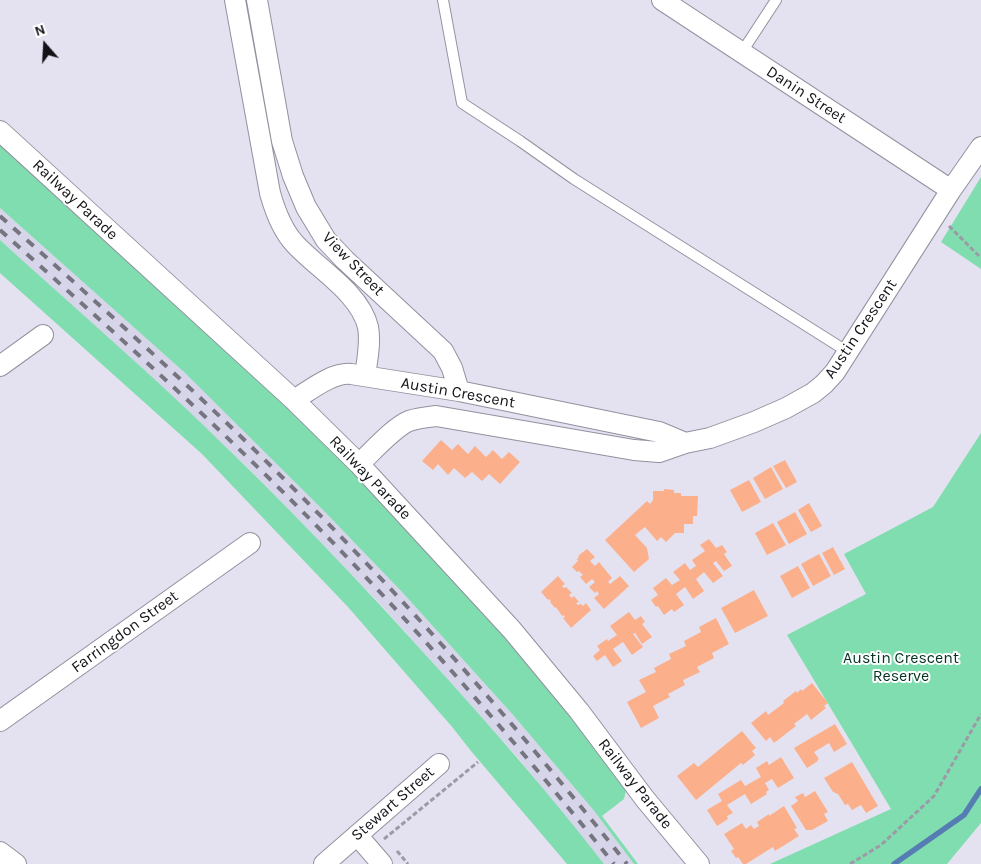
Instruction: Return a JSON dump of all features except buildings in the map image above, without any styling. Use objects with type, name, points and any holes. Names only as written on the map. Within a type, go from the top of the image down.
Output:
[{"type":"street","name":"View Street","points":[[235,0],[270,193],[275,210],[282,227],[294,243],[351,296],[361,308],[370,342],[365,376]]},
{"type":"street","name":"View Street","points":[[257,0],[282,141],[293,176],[306,207],[326,240],[345,260],[443,351],[452,368],[459,391]]},
{"type":"street","name":"Danin Street","points":[[662,0],[951,190]]},
{"type":"street","name":"Railway Parade","points":[[0,131],[294,400],[359,464],[512,630],[579,711],[645,799],[698,864]]},
{"type":"street","name":"Austin Crescent","points":[[359,464],[403,425],[419,418],[436,416],[634,450],[659,452],[685,443],[723,434],[798,402],[813,393],[835,372],[951,190],[981,147]]},
{"type":"street","points":[[0,366],[43,335]]},
{"type":"street","name":"Austin Crescent","points":[[294,400],[331,378],[346,373],[459,391],[659,432],[685,443]]},
{"type":"street","name":"Farringdon Street","points":[[0,721],[250,543]]},
{"type":"street","name":"Stewart Street","points":[[324,864],[439,764]]},
{"type":"street","points":[[357,835],[376,857]]},
{"type":"street","points":[[0,852],[16,864]]},
{"type":"lane","points":[[443,0],[462,103],[574,179],[848,352]]},
{"type":"lane","points":[[742,52],[776,0]]},
{"type":"path","points":[[936,214],[981,258]]},
{"type":"path","points":[[850,864],[881,845],[934,796],[981,714]]},
{"type":"path","points":[[376,857],[478,762]]},
{"type":"shaded area","points":[[0,208],[184,372],[324,511],[403,593],[514,716],[595,812],[634,864],[604,864],[520,760],[384,608],[310,531],[195,417],[0,240]]},
{"type":"green space","points":[[0,144],[297,416],[509,634],[627,786],[624,799],[602,816],[638,864],[634,864],[595,812],[514,716],[403,593],[324,511],[184,372],[0,208]]},
{"type":"green space","points":[[981,177],[981,269],[941,242]]},
{"type":"green space","points":[[0,240],[197,419],[323,544],[485,721],[604,864],[567,864],[348,607],[202,454],[0,273]]},
{"type":"green space","name":"Austin Crescent Reserve","points":[[981,433],[981,823],[947,864],[770,864],[891,809],[787,635],[866,594],[844,554],[933,507]]},
{"type":"waterway","points":[[894,864],[964,815],[981,789]]},
{"type":"railway","points":[[0,216],[249,444],[373,570],[503,714],[627,864]]},
{"type":"railway","points":[[0,230],[183,396],[333,542],[457,677],[614,864]]}]
